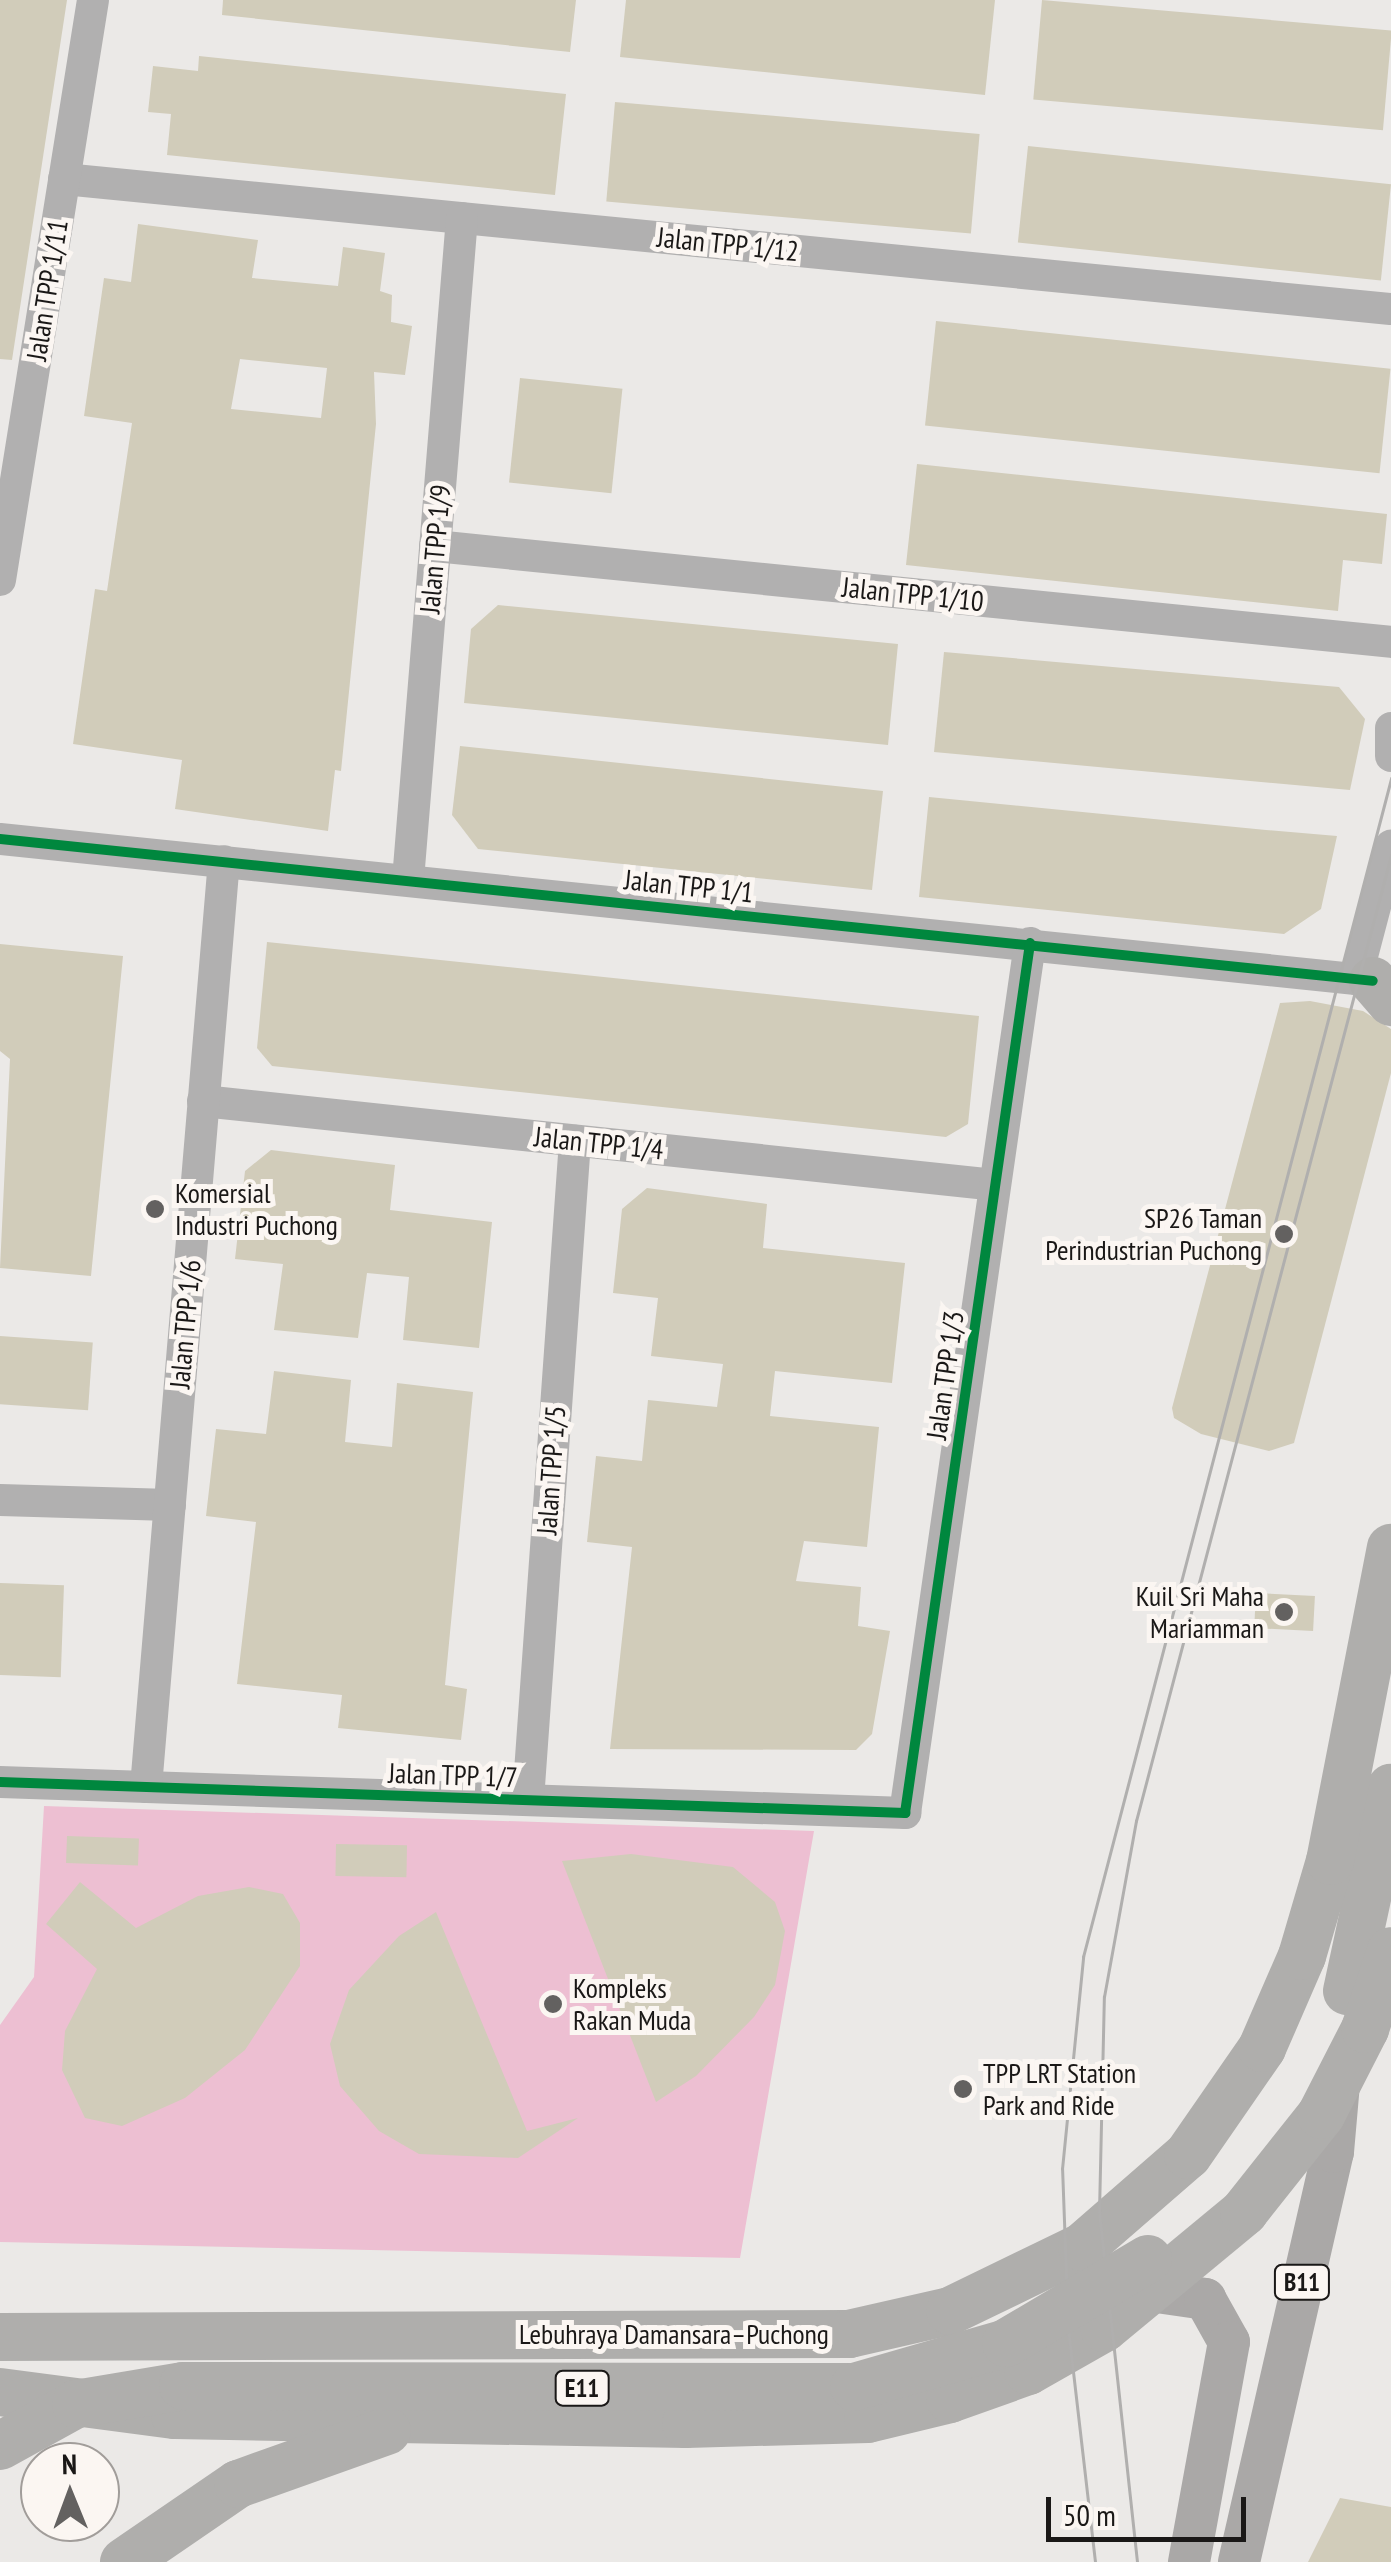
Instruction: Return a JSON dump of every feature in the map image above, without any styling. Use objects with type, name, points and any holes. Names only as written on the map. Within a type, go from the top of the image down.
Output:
[{"type":"highway","name":"Lebuhraya Damansara–Puchong","points":[[0,2337],[849,2334],[950,2310],[1082,2247],[1188,2155],[1262,2048],[1302,1956],[1330,1861],[1391,1548]]},
{"type":"highway","name":"Lebuhraya Damansara–Puchong","points":[[0,2446],[76,2404],[183,2386],[854,2386],[1006,2343],[1152,2275],[1234,2180],[1324,2048],[1358,1960],[1391,1788]]},
{"type":"highway","name":"E11","points":[[0,2392],[175,2415],[406,2420],[868,2419],[1028,2371],[1274,2179],[1339,2084],[1391,1951]]},
{"type":"highway","points":[[124,2562],[238,2484],[406,2420]]},
{"type":"main road","name":"B11","points":[[1241,2554],[1333,2152],[1339,2084]]},
{"type":"main road","points":[[1152,2275],[1205,2299],[1229,2342],[1192,2552]]},
{"type":"street","name":"Jalan TPP 1/11","points":[[0,580],[93,0]]},
{"type":"street","name":"Jalan TPP 1/12","points":[[64,179],[1391,309]]},
{"type":"street","name":"Jalan TPP 1/9","points":[[408,880],[462,218]]},
{"type":"street","name":"Jalan TPP 1/10","points":[[436,546],[1391,642]]},
{"type":"street","points":[[1391,728],[1391,756]]},
{"type":"street","name":"Jalan TPP 1/1","points":[[0,838],[1030,943],[1378,984]]},
{"type":"street","points":[[1378,984],[1391,846]]},
{"type":"street","name":"Jalan TPP 1/6","points":[[146,1787],[224,861]]},
{"type":"street","name":"Jalan TPP 1/3","points":[[904,1812],[1030,943]]},
{"type":"street","name":"Jalan TPP 1/4","points":[[203,1101],[995,1185]]},
{"type":"street","name":"Jalan TPP 1/5","points":[[528,1800],[576,1141]]},
{"type":"street","points":[[0,1500],[170,1505]]},
{"type":"street","name":"Jalan TPP 1/7","points":[[0,1782],[904,1812]]},
{"type":"shaded area","points":[[44,1806],[814,1831],[740,2258],[0,2242],[0,2025],[34,1977]]},
{"type":"building","points":[[0,0],[67,0],[12,360],[0,359]]},
{"type":"building","points":[[223,0],[576,0],[570,52],[222,15]]},
{"type":"building","points":[[626,0],[995,0],[985,95],[620,57]]},
{"type":"building","points":[[1042,0],[1391,31],[1383,130],[1033,100]]},
{"type":"building","points":[[199,56],[566,94],[555,195],[167,155],[171,114],[148,112],[153,66],[198,71]]},
{"type":"building","points":[[615,102],[980,134],[971,234],[606,202]]},
{"type":"building","points":[[1028,146],[1391,184],[1381,281],[1018,242]]},
{"type":"building","points":[[138,224],[258,240],[252,278],[338,286],[343,247],[385,253],[380,291],[392,295],[391,322],[412,326],[405,375],[374,372],[376,424],[341,771],[335,770],[328,831],[175,809],[182,760],[73,744],[95,589],[107,591],[132,423],[84,416],[104,278],[131,282]],"holes":[[[240,359],[327,368],[321,418],[231,409]]]},
{"type":"building","points":[[936,321],[1390,369],[1380,473],[925,425]]},
{"type":"building","points":[[520,378],[622,389],[611,493],[509,482]]},
{"type":"building","points":[[917,464],[1387,514],[1382,564],[1343,560],[1338,611],[906,565]]},
{"type":"building","points":[[498,605],[898,644],[888,745],[464,703],[471,629]]},
{"type":"building","points":[[944,652],[1339,687],[1365,719],[1350,790],[934,752]]},
{"type":"building","points":[[460,746],[883,791],[872,890],[478,849],[452,815]]},
{"type":"building","points":[[929,797],[1337,836],[1321,909],[1284,934],[919,897]]},
{"type":"building","points":[[267,942],[979,1016],[968,1124],[946,1137],[272,1066],[257,1048]]},
{"type":"building","points":[[0,944],[123,956],[91,1276],[0,1268],[10,1059],[0,1051]]},
{"type":"building","name":"SP26 Taman Perindustrian Puchong","points":[[1310,1001],[1363,1011],[1391,1029],[1391,1073],[1294,1443],[1269,1451],[1201,1434],[1174,1418],[1172,1408],[1280,1003]]},
{"type":"building","points":[[271,1150],[395,1165],[390,1210],[492,1222],[479,1348],[403,1340],[409,1277],[367,1273],[358,1338],[274,1330],[283,1264],[235,1259],[245,1171]]},
{"type":"building","points":[[647,1188],[767,1204],[763,1248],[905,1263],[892,1383],[775,1371],[770,1416],[879,1427],[867,1547],[804,1541],[796,1581],[861,1587],[858,1626],[890,1631],[872,1734],[856,1750],[610,1749],[632,1547],[587,1542],[596,1456],[642,1461],[648,1400],[717,1407],[723,1364],[651,1356],[658,1298],[613,1293],[622,1209]]},
{"type":"building","points":[[0,1336],[93,1342],[88,1410],[0,1404]]},
{"type":"building","points":[[274,1371],[351,1380],[345,1442],[392,1447],[397,1383],[473,1392],[445,1685],[467,1689],[461,1740],[338,1728],[342,1695],[237,1684],[256,1522],[206,1516],[216,1429],[266,1434]]},
{"type":"building","points":[[0,1583],[64,1585],[61,1677],[0,1675]]},
{"type":"building","name":"Kuil Sri Maha Mariamman","points":[[1256,1593],[1315,1596],[1313,1631],[1254,1628]]},
{"type":"building","points":[[67,1836],[139,1839],[138,1865],[66,1863]]},
{"type":"building","points":[[336,1844],[407,1845],[406,1877],[335,1876]]},
{"type":"building","points":[[631,1854],[733,1867],[775,1902],[785,1931],[775,1985],[754,2017],[696,2076],[656,2102],[562,1861]]},
{"type":"building","points":[[80,1882],[136,1928],[198,1896],[249,1887],[283,1894],[300,1923],[300,1966],[245,2050],[185,2098],[122,2126],[85,2118],[62,2070],[65,2031],[97,1969],[46,1924]]},
{"type":"building","points":[[436,1912],[527,2131],[578,2118],[518,2158],[419,2154],[379,2131],[340,2086],[330,2044],[349,1990],[399,1936]]},
{"type":"building","points":[[1340,2498],[1391,2507],[1391,2562],[1308,2562]]},
{"type":"tram line","points":[[1095,2562],[1068,2330],[1062,2169],[1083,1957],[1391,779]]},
{"type":"tram line","points":[[1137,2562],[1099,2212],[1104,1997],[1136,1821],[1391,855]]},
{"type":"cycle path","points":[[0,839],[1373,981]]},
{"type":"cycle path","points":[[0,1782],[905,1813],[1030,943]]},
{"type":"place","name":"Komersial Industri Puchong","points":[[155,1209]]},
{"type":"place","name":"SP26 Taman Perindustrian Puchong","points":[[1284,1234]]},
{"type":"place","name":"Kuil Sri Maha Mariamman","points":[[1284,1612]]},
{"type":"place","name":"Kompleks Rakan Muda","points":[[553,2004]]},
{"type":"place","name":"TPP LRT Station Park and Ride","points":[[963,2089]]}]
